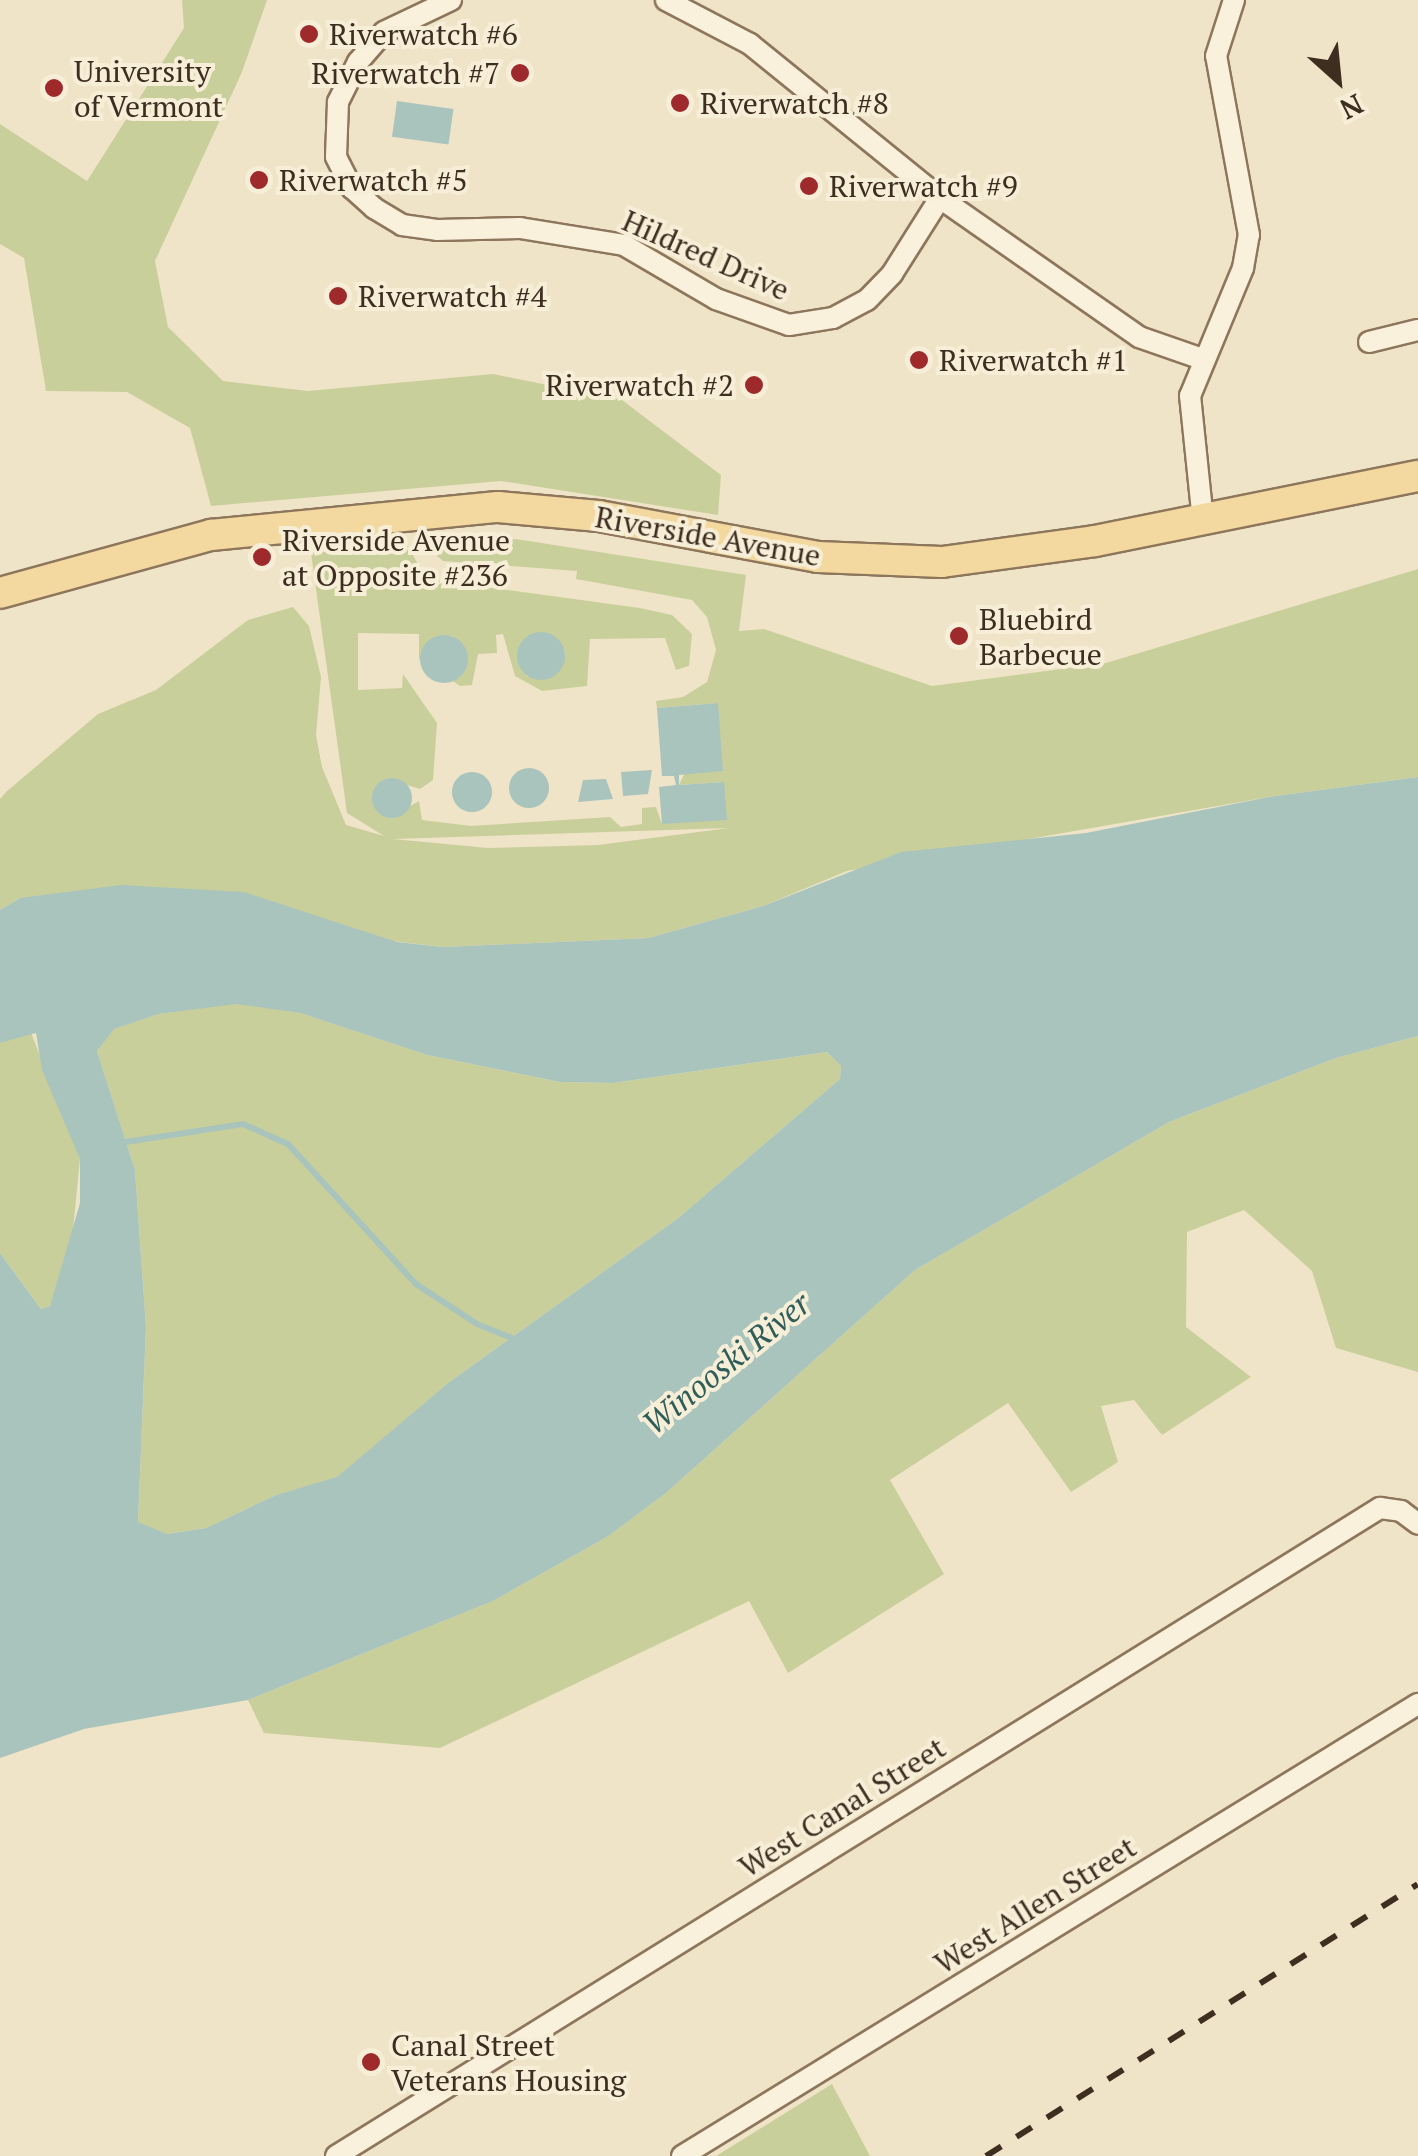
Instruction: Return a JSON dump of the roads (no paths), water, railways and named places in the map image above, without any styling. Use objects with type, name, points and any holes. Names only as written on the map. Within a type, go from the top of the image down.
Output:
[{"type":"main road","name":"Riverside Avenue","points":[[0,593],[211,535],[456,509],[562,512],[818,556],[898,563],[1014,554],[1203,521],[1418,476]]},
{"type":"street","name":"Hildred Drive","points":[[451,0],[384,32],[358,62],[338,102],[336,157],[352,188],[402,225],[520,228],[624,246],[716,298],[790,325],[833,318],[867,300],[892,274],[940,198]]},
{"type":"street","points":[[666,0],[750,44],[940,198],[1140,337],[1202,359]]},
{"type":"street","points":[[1203,521],[1188,412],[1202,359],[1248,254],[1248,218],[1216,56],[1234,0]]},
{"type":"street","points":[[1368,342],[1418,330]]},
{"type":"street","name":"West Canal Street","points":[[336,2156],[1380,1508],[1400,1511],[1418,1524]]},
{"type":"street","name":"West Allen Street","points":[[682,2156],[1418,1704]]},
{"type":"water","points":[[397,101],[453,109],[448,145],[392,137]]},
{"type":"water","points":[[541,632],[558,639],[565,656],[558,673],[541,680],[524,673],[517,656],[524,639]]},
{"type":"water","points":[[444,635],[461,642],[468,659],[461,676],[444,683],[427,676],[420,659],[427,642]]},
{"type":"water","points":[[718,703],[723,771],[679,775],[679,785],[724,782],[727,820],[662,824],[659,787],[676,785],[674,776],[662,776],[657,708]]},
{"type":"water","points":[[529,768],[543,774],[549,788],[543,802],[529,808],[515,802],[509,788],[515,774]]},
{"type":"water","points":[[652,770],[648,794],[623,796],[621,772]]},
{"type":"water","points":[[472,772],[486,778],[492,792],[486,806],[472,812],[458,806],[452,792],[458,778]]},
{"type":"water","name":"Winooski River","points":[[1418,777],[1418,1036],[1336,1058],[1169,1122],[915,1270],[666,1493],[607,1537],[493,1601],[248,1700],[84,1729],[0,1758],[0,1253],[41,1309],[50,1306],[80,1203],[80,1159],[42,1070],[36,1033],[0,1043],[0,910],[20,898],[121,885],[244,892],[397,942],[443,947],[648,938],[763,906],[901,852],[1086,833],[1269,797]],"holes":[[[236,1004],[300,1013],[427,1055],[560,1082],[613,1083],[827,1052],[841,1066],[840,1079],[677,1219],[448,1383],[337,1477],[276,1495],[206,1528],[167,1534],[138,1522],[146,1327],[135,1170],[97,1051],[114,1029],[159,1014]]]},
{"type":"water","points":[[392,778],[406,784],[412,798],[406,812],[392,818],[378,812],[372,798],[378,784]]},
{"type":"water","points":[[606,779],[613,799],[578,802],[583,780]]},
{"type":"waterway","points":[[119,1143],[243,1124],[288,1144],[416,1284],[477,1324],[519,1341]]},
{"type":"railway","points":[[986,2156],[1418,1884]]},
{"type":"place","name":"Riverwatch #6","points":[[309,34]]},
{"type":"place","name":"Riverwatch #7","points":[[520,73]]},
{"type":"place","name":"University of Vermont","points":[[54,88]]},
{"type":"place","name":"Riverwatch #8","points":[[680,103]]},
{"type":"place","name":"Riverwatch #5","points":[[259,180]]},
{"type":"place","name":"Riverwatch #9","points":[[809,186]]},
{"type":"place","name":"Riverwatch #4","points":[[338,296]]},
{"type":"place","name":"Riverwatch #1","points":[[919,360]]},
{"type":"place","name":"Riverwatch #2","points":[[754,385]]},
{"type":"place","name":"Riverside Avenue at Opposite #236","points":[[262,557]]},
{"type":"place","name":"Bluebird Barbecue","points":[[959,636]]},
{"type":"place","name":"Canal Street Veterans Housing","points":[[371,2062]]}]
